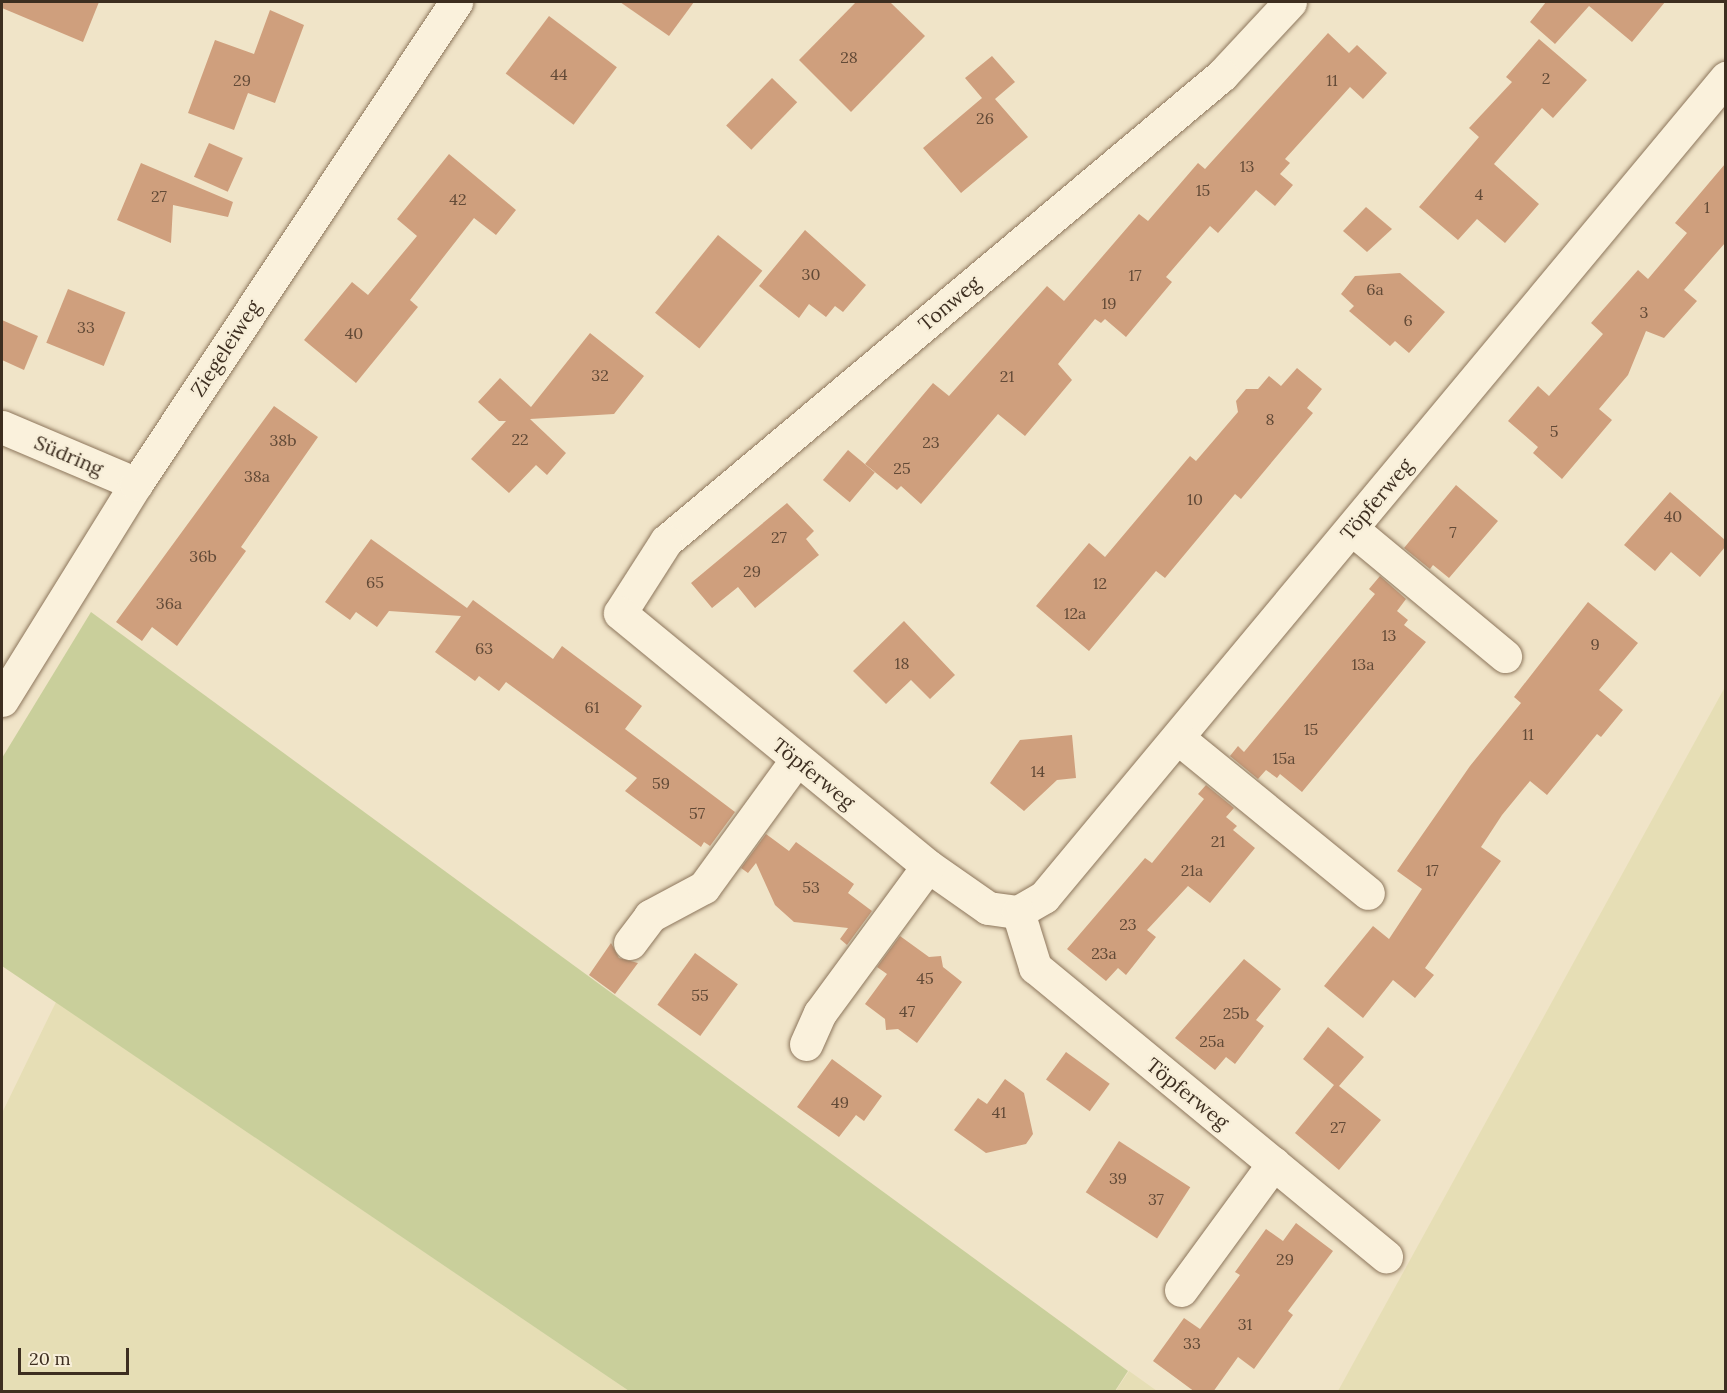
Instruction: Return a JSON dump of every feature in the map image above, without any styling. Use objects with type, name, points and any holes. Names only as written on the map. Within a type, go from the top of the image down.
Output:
[{"type":"street","name":"Ziegeleiweg","points":[[2,700],[136,484],[456,2]]},
{"type":"street","name":"Tonweg","points":[[620,613],[666,541],[1222,75],[1290,2]]},
{"type":"street","name":"Töpferweg","points":[[620,613],[928,866],[988,908],[1018,912],[1044,897],[1725,78]]},
{"type":"street","name":"Südring","points":[[2,427],[136,484]]},
{"type":"street","points":[[1352,529],[1505,656]]},
{"type":"street","points":[[1178,738],[1368,893]]},
{"type":"street","points":[[630,943],[650,916],[704,887],[797,759]]},
{"type":"street","points":[[806,1044],[819,1013],[928,866]]},
{"type":"street","name":"Töpferweg","points":[[1018,912],[1035,967],[1386,1256]]},
{"type":"street","points":[[1181,1290],[1274,1163]]},
{"type":"shaded area","points":[[1725,687],[1725,1391],[1338,1391]]},
{"type":"shaded area","points":[[56,1002],[629,1391],[2,1391],[2,1113]]},
{"type":"shaded area","points":[[1129,1371],[1157,1391],[1115,1392]]},
{"type":"green space","points":[[91,612],[1128,1371],[1115,1391],[629,1391],[2,966],[2,758]]},
{"type":"building","points":[[2,2],[99,2],[83,42],[2,8]]},
{"type":"building","points":[[620,2],[694,2],[669,36]]},
{"type":"building","points":[[856,2],[890,2],[925,36],[851,112],[799,60]]},
{"type":"building","points":[[1546,2],[1665,2],[1632,42],[1589,6],[1555,44],[1530,22]]},
{"type":"building","points":[[270,10],[304,25],[275,103],[248,93],[234,130],[188,113],[215,40],[254,54]]},
{"type":"building","points":[[549,16],[617,67],[574,125],[506,74]]},
{"type":"building","points":[[1328,33],[1349,53],[1357,45],[1387,73],[1363,99],[1350,87],[1285,159],[1290,163],[1280,174],[1293,185],[1275,206],[1256,190],[1218,233],[1210,226],[1166,277],[1172,282],[1126,337],[1105,319],[1101,323],[1095,319],[1058,364],[1072,380],[1025,436],[998,414],[921,504],[901,486],[897,490],[865,464],[933,383],[949,396],[1047,286],[1064,301],[1139,214],[1148,221],[1198,163],[1205,169]]},
{"type":"building","points":[[1539,39],[1587,80],[1553,118],[1542,108],[1494,164],[1539,204],[1505,243],[1477,219],[1458,240],[1419,207],[1479,137],[1469,128],[1512,82],[1506,77]]},
{"type":"building","points":[[992,56],[1015,82],[995,99],[1028,137],[961,193],[923,148],[982,98],[965,78]]},
{"type":"building","points":[[772,78],[797,102],[751,150],[726,125]]},
{"type":"building","points":[[209,143],[243,158],[228,192],[194,177]]},
{"type":"building","points":[[449,154],[516,210],[496,235],[474,218],[410,300],[418,307],[356,383],[304,340],[352,282],[368,295],[417,236],[397,219]]},
{"type":"building","points":[[141,163],[233,202],[228,217],[173,205],[171,243],[117,220]]},
{"type":"building","points":[[1725,164],[1725,243],[1684,290],[1697,301],[1664,338],[1646,331],[1628,375],[1599,409],[1612,420],[1562,479],[1533,453],[1538,447],[1508,421],[1538,386],[1549,396],[1603,334],[1591,323],[1638,270],[1648,279],[1687,233],[1675,223]]},
{"type":"building","points":[[1366,207],[1392,229],[1367,252],[1343,231]]},
{"type":"building","points":[[805,230],[866,285],[843,312],[835,306],[826,317],[809,304],[799,318],[759,286]]},
{"type":"building","points":[[718,235],[762,271],[699,349],[655,313]]},
{"type":"building","points":[[1400,273],[1445,312],[1409,353],[1395,341],[1390,346],[1349,311],[1354,306],[1341,294],[1355,276]]},
{"type":"building","points":[[68,289],[125,312],[104,366],[46,343]]},
{"type":"building","points":[[2,320],[38,336],[24,370],[2,360]]},
{"type":"building","points":[[590,333],[644,376],[614,414],[530,419],[566,453],[547,475],[536,465],[509,493],[471,459],[506,421],[499,421],[478,402],[500,378],[531,407]]},
{"type":"building","points":[[1297,368],[1322,389],[1307,408],[1313,413],[1241,499],[1235,494],[1165,578],[1156,571],[1089,651],[1036,606],[1089,543],[1105,557],[1190,456],[1196,461],[1238,412],[1236,401],[1246,389],[1258,389],[1269,376],[1281,386]]},
{"type":"building","points":[[274,406],[318,437],[241,547],[246,551],[177,646],[152,627],[142,641],[116,622]]},
{"type":"building","points":[[848,450],[875,472],[850,502],[823,480]]},
{"type":"building","points":[[1456,485],[1498,521],[1449,578],[1433,565],[1430,569],[1404,548]]},
{"type":"building","points":[[1670,492],[1725,540],[1725,547],[1700,577],[1671,552],[1655,571],[1624,545]]},
{"type":"building","points":[[787,503],[814,531],[806,539],[819,555],[755,608],[738,587],[712,608],[691,583]]},
{"type":"building","points":[[371,539],[467,608],[473,600],[553,659],[562,646],[642,706],[625,729],[735,812],[710,846],[704,842],[701,847],[625,791],[637,778],[506,682],[499,691],[479,676],[475,681],[435,652],[461,616],[389,611],[377,627],[356,612],[350,620],[325,602]]},
{"type":"building","points":[[1380,576],[1406,599],[1397,611],[1408,620],[1404,625],[1426,642],[1302,792],[1280,774],[1277,778],[1266,770],[1258,779],[1230,756],[1238,746],[1244,752],[1375,594],[1369,589]]},
{"type":"building","points":[[1588,602],[1638,643],[1599,690],[1623,710],[1601,737],[1597,734],[1547,795],[1530,781],[1502,815],[1481,847],[1501,861],[1425,968],[1434,975],[1415,998],[1393,980],[1363,1018],[1324,986],[1373,926],[1389,939],[1422,889],[1397,871],[1470,766],[1521,703],[1514,697]]},
{"type":"building","points":[[904,621],[955,675],[930,699],[911,680],[886,704],[853,671]]},
{"type":"building","points":[[1072,735],[1076,778],[1057,780],[1024,811],[990,783],[1020,740]]},
{"type":"building","points":[[1206,785],[1234,808],[1226,817],[1237,826],[1233,830],[1255,848],[1210,903],[1188,886],[1147,930],[1156,937],[1126,975],[1118,968],[1106,981],[1067,949],[1145,858],[1152,863],[1204,799],[1198,794]]},
{"type":"building","points":[[766,834],[789,851],[796,842],[854,884],[848,893],[872,911],[847,945],[840,939],[848,928],[794,922],[775,905],[756,863],[748,873],[741,868]]},
{"type":"building","points":[[900,936],[929,957],[941,956],[943,967],[962,982],[917,1043],[898,1029],[886,1030],[885,1019],[865,1004],[887,974],[877,967]]},
{"type":"building","points":[[611,943],[619,958],[638,963],[615,994],[589,975]]},
{"type":"building","points":[[695,953],[738,984],[700,1036],[657,1005]]},
{"type":"building","points":[[1244,959],[1281,989],[1256,1020],[1264,1026],[1235,1064],[1226,1057],[1215,1070],[1175,1038]]},
{"type":"building","points":[[1328,1027],[1364,1057],[1339,1086],[1381,1120],[1339,1170],[1295,1133],[1334,1085],[1303,1059]]},
{"type":"building","points":[[1066,1052],[1110,1084],[1090,1111],[1046,1080]]},
{"type":"building","points":[[832,1059],[882,1096],[864,1121],[856,1115],[839,1137],[797,1107]]},
{"type":"building","points":[[1005,1079],[1024,1093],[1033,1134],[1026,1144],[986,1153],[954,1130],[978,1098],[987,1104]]},
{"type":"building","points":[[1119,1141],[1190,1187],[1157,1238],[1086,1192]]},
{"type":"building","points":[[1296,1223],[1333,1251],[1288,1311],[1293,1315],[1254,1369],[1238,1357],[1213,1392],[1195,1392],[1153,1361],[1184,1318],[1200,1329],[1240,1275],[1235,1272],[1266,1229],[1283,1241]]}]
